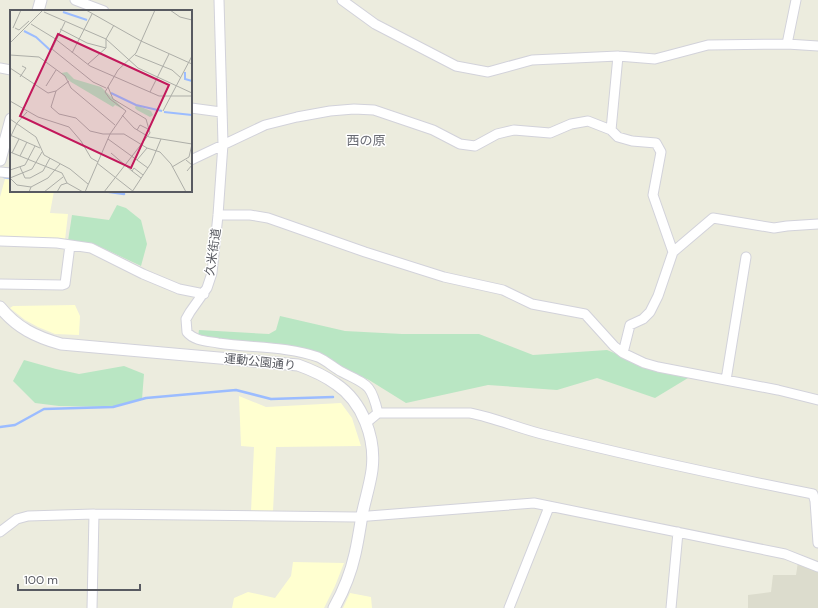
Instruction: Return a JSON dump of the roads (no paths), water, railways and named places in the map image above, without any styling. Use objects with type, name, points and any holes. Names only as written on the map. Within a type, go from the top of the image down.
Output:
[{"type":"street","points":[[38,10],[41,0]]},
{"type":"street","points":[[75,0],[101,10]]},
{"type":"street","name":"久米街道","points":[[219,0],[223,144],[218,215],[212,274],[204,294],[186,319],[187,332],[194,338],[228,344],[306,353],[320,358],[340,371],[364,383],[374,399],[378,413]]},
{"type":"street","points":[[342,0],[375,24],[456,66],[488,72],[532,60],[618,56],[655,59],[708,45],[787,44],[818,46]]},
{"type":"street","points":[[787,44],[796,0]]},
{"type":"street","points":[[611,130],[618,56]]},
{"type":"street","points":[[0,68],[10,70]]},
{"type":"street","points":[[192,108],[221,112]]},
{"type":"street","points":[[192,160],[265,125],[330,111],[354,109],[374,110],[433,130],[460,144],[474,146],[497,134],[514,130],[550,133],[571,124],[588,121],[611,130],[618,137],[632,141],[656,143],[660,152],[653,195],[673,252]]},
{"type":"street","points":[[0,160],[10,123]]},
{"type":"street","points":[[0,172],[10,173]]},
{"type":"street","points":[[218,215],[250,215],[268,218],[365,252],[444,277],[503,290],[532,304],[585,314],[614,346],[623,353],[644,363],[778,390],[818,400]]},
{"type":"street","points":[[623,353],[630,326],[643,319],[650,312],[658,296],[673,252],[714,218],[774,228],[818,224]]},
{"type":"street","points":[[0,241],[57,243],[91,248],[143,274],[180,289],[204,294]]},
{"type":"street","points":[[0,284],[62,286],[65,284],[70,245]]},
{"type":"street","points":[[726,380],[746,257]]},
{"type":"street","name":"運動公園通り","points":[[0,306],[10,318],[28,332],[44,340],[61,344],[298,365],[311,370],[338,385],[357,406],[366,424],[371,439],[373,454],[372,471],[353,564],[334,608]]},
{"type":"street","points":[[366,424],[378,413],[470,413],[485,416],[543,435],[694,470],[813,494],[815,501],[818,543]]},
{"type":"street","points":[[0,532],[17,519],[28,516],[94,514],[362,516],[534,503],[785,554],[818,567]]},
{"type":"street","points":[[509,608],[549,507]]},
{"type":"street","points":[[92,608],[94,514]]},
{"type":"street","points":[[671,608],[678,532]]},
{"type":"waterway","points":[[4,177],[10,178]]},
{"type":"waterway","points":[[110,192],[124,194]]},
{"type":"waterway","points":[[0,427],[15,425],[44,409],[113,407],[146,398],[236,390],[271,399],[333,397]]},
{"type":"district","name":"西の原","points":[[366,140]]}]
